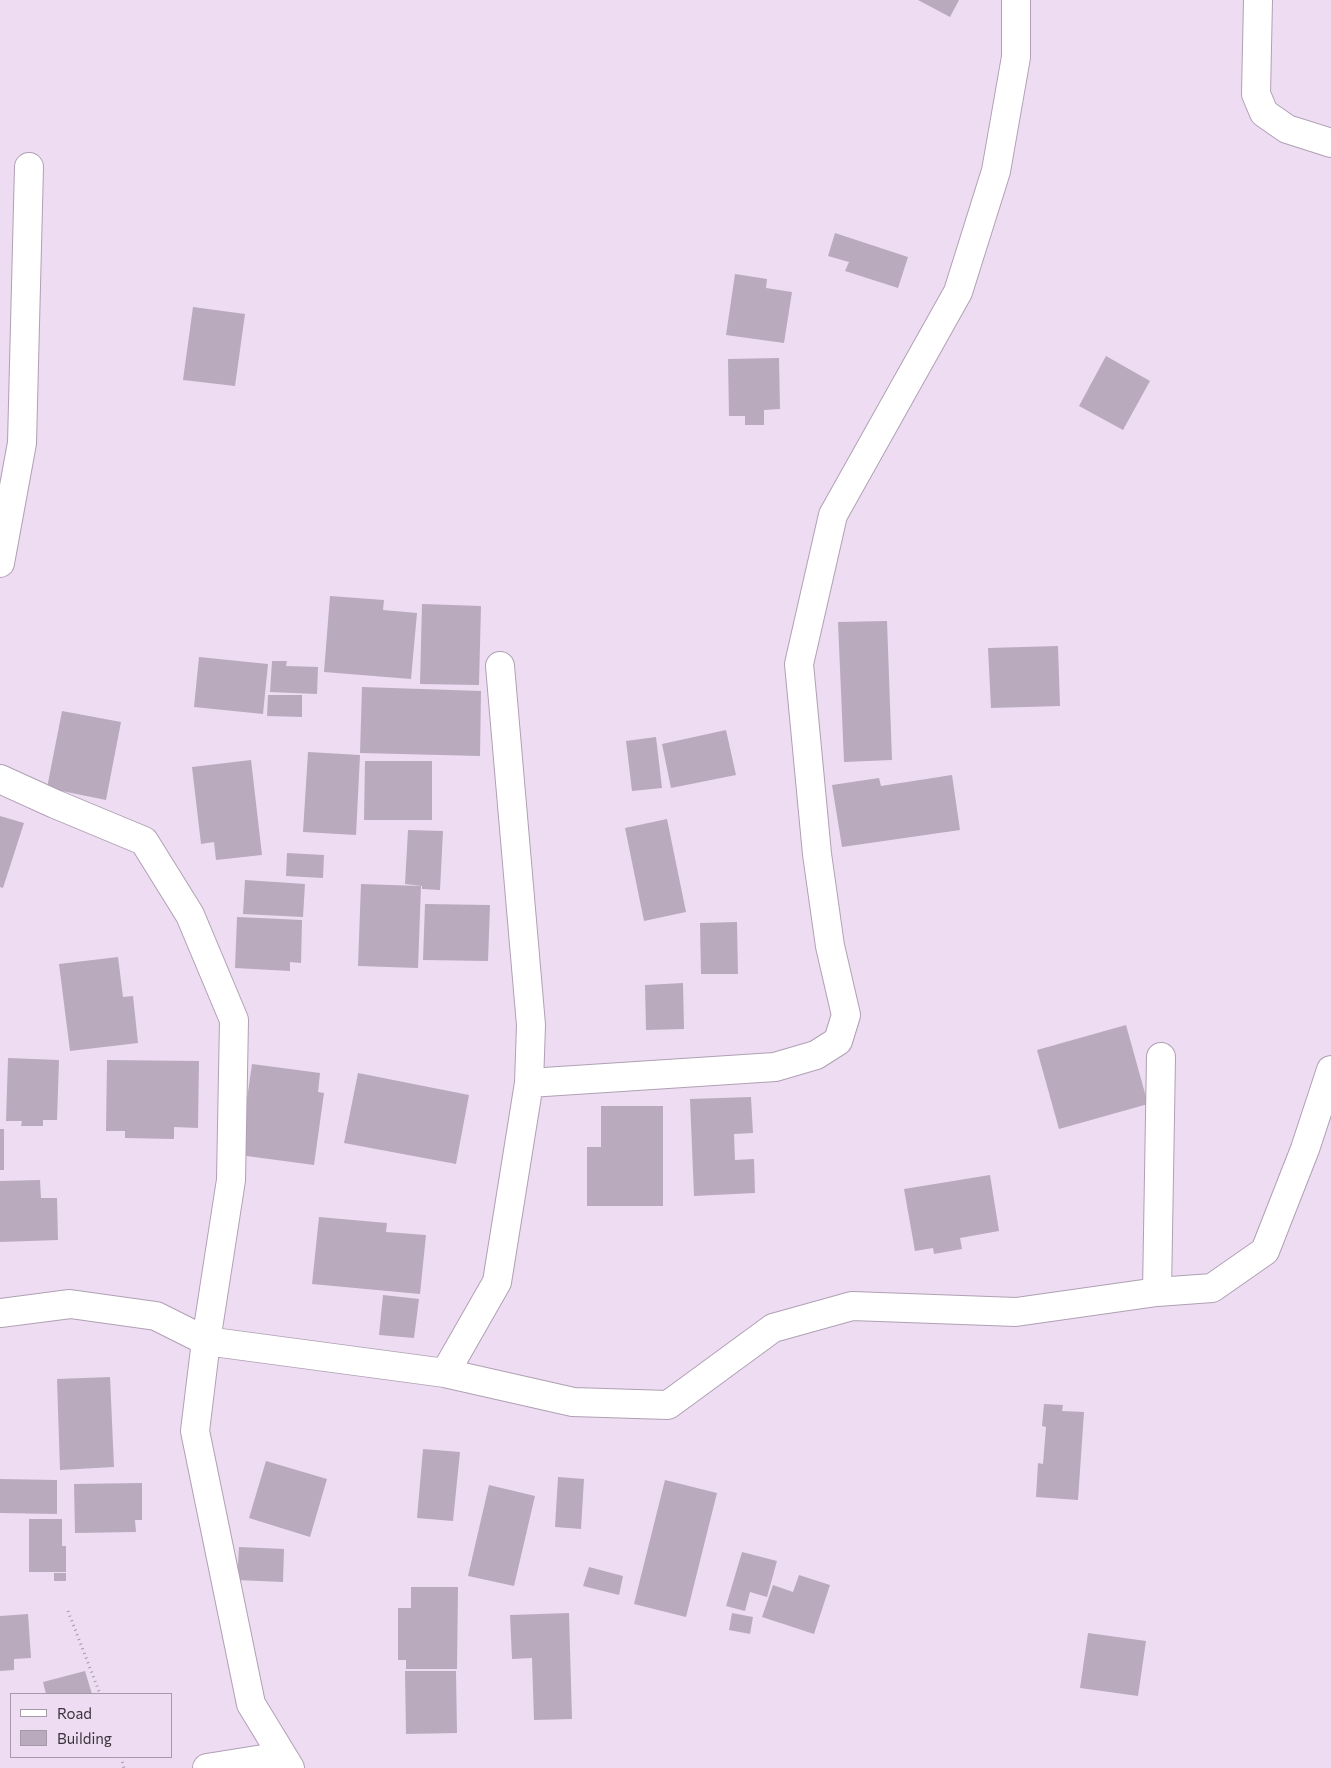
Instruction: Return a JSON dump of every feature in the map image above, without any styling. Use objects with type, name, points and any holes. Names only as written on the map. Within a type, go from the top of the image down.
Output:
[{"type":"street","points":[[529,1082],[775,1067],[816,1056],[838,1041],[846,1014],[830,946],[817,854],[799,664],[833,515],[958,292],[996,171],[1016,57],[1016,0]]},
{"type":"street","points":[[1258,0],[1256,94],[1264,113],[1287,129],[1331,143]]},
{"type":"street","points":[[0,563],[22,443],[29,167]]},
{"type":"street","points":[[445,1373],[497,1282],[529,1082],[531,1025],[500,666]]},
{"type":"street","points":[[0,779],[144,841],[190,915],[234,1020],[231,1180],[206,1341],[196,1431],[251,1704],[286,1762],[207,1768]]},
{"type":"street","points":[[1157,1292],[1161,1056]]},
{"type":"street","points":[[0,1313],[70,1304],[156,1316],[206,1341],[445,1373],[573,1402],[668,1405],[773,1328],[852,1306],[1016,1312],[1157,1292],[1212,1288],[1265,1251],[1305,1149],[1331,1070]]},
{"type":"path","points":[[68,1611],[100,1693]]},
{"type":"building","points":[[918,0],[959,0],[950,17]]},
{"type":"building","points":[[835,233],[908,257],[898,288],[845,271],[849,262],[828,256]]},
{"type":"building","points":[[735,274],[767,279],[766,288],[792,292],[784,343],[726,335]]},
{"type":"building","points":[[193,307],[245,314],[235,386],[183,380]]},
{"type":"building","points":[[1106,356],[1150,381],[1123,430],[1079,406]]},
{"type":"building","points":[[779,358],[780,409],[764,410],[764,425],[745,425],[745,416],[729,416],[728,359]]},
{"type":"building","points":[[330,596],[384,600],[383,610],[417,613],[411,679],[324,672]]},
{"type":"building","points":[[422,604],[481,606],[479,685],[420,684]]},
{"type":"building","points":[[887,621],[892,760],[844,762],[838,622]]},
{"type":"building","points":[[1058,646],[1060,706],[991,708],[988,648]]},
{"type":"building","points":[[199,657],[268,664],[263,714],[194,707]]},
{"type":"building","points":[[272,661],[287,661],[286,666],[318,667],[317,694],[270,692]]},
{"type":"building","points":[[362,687],[481,691],[480,756],[360,753]]},
{"type":"building","points":[[268,695],[302,695],[302,717],[267,716]]},
{"type":"building","points":[[62,711],[121,722],[106,800],[47,788]]},
{"type":"building","points":[[726,730],[736,775],[671,788],[662,744]]},
{"type":"building","points":[[656,737],[662,788],[632,791],[626,741]]},
{"type":"building","points":[[308,752],[360,755],[356,835],[303,832]]},
{"type":"building","points":[[251,760],[262,855],[216,860],[214,842],[201,844],[192,767]]},
{"type":"building","points":[[365,761],[432,761],[432,820],[364,820]]},
{"type":"building","points":[[952,775],[960,830],[842,847],[832,785],[879,778],[881,786]]},
{"type":"building","points":[[0,816],[24,823],[3,888],[0,887]]},
{"type":"building","points":[[667,819],[686,912],[644,921],[625,828]]},
{"type":"building","points":[[408,830],[443,831],[440,890],[422,889],[422,886],[405,884]]},
{"type":"building","points":[[287,853],[324,855],[323,878],[286,876]]},
{"type":"building","points":[[245,880],[305,884],[303,917],[243,914]]},
{"type":"building","points":[[361,884],[421,886],[418,968],[358,966]]},
{"type":"building","points":[[425,904],[490,905],[488,961],[423,960]]},
{"type":"building","points":[[237,917],[302,920],[301,963],[290,962],[290,971],[235,968]]},
{"type":"building","points":[[737,922],[738,974],[701,974],[700,923]]},
{"type":"building","points":[[118,957],[123,997],[133,996],[138,1043],[70,1051],[59,964]]},
{"type":"building","points":[[683,983],[684,1029],[646,1030],[645,985]]},
{"type":"building","points":[[1126,1025],[1148,1104],[1059,1129],[1037,1050]]},
{"type":"building","points":[[8,1058],[59,1060],[57,1120],[43,1120],[43,1126],[21,1126],[22,1121],[6,1121]]},
{"type":"building","points":[[107,1060],[199,1061],[198,1128],[174,1127],[174,1139],[125,1138],[125,1131],[106,1131]]},
{"type":"building","points":[[252,1064],[320,1073],[318,1092],[324,1093],[314,1165],[239,1155]]},
{"type":"building","points":[[358,1073],[469,1095],[456,1164],[344,1143]]},
{"type":"building","points":[[751,1097],[753,1133],[734,1134],[735,1160],[754,1159],[755,1193],[694,1196],[690,1099]]},
{"type":"building","points":[[601,1106],[663,1106],[663,1206],[587,1206],[587,1147],[601,1147]]},
{"type":"building","points":[[0,1129],[4,1129],[4,1170],[0,1170]]},
{"type":"building","points":[[990,1175],[999,1231],[960,1238],[962,1249],[934,1254],[933,1248],[915,1251],[904,1189]]},
{"type":"building","points":[[40,1180],[41,1198],[57,1198],[58,1240],[0,1242],[0,1181]]},
{"type":"building","points":[[319,1217],[387,1223],[386,1232],[426,1235],[420,1294],[312,1284]]},
{"type":"building","points":[[383,1295],[419,1299],[414,1338],[379,1335]]},
{"type":"building","points":[[110,1377],[114,1467],[60,1470],[57,1379]]},
{"type":"building","points":[[1044,1404],[1063,1405],[1062,1411],[1084,1412],[1078,1500],[1036,1497],[1038,1463],[1043,1464],[1046,1427],[1042,1426]]},
{"type":"building","points":[[423,1449],[460,1452],[453,1521],[417,1518]]},
{"type":"building","points":[[266,1461],[327,1479],[310,1537],[249,1518]]},
{"type":"building","points":[[558,1477],[584,1479],[581,1529],[555,1527]]},
{"type":"building","points":[[0,1479],[57,1480],[57,1514],[0,1513]]},
{"type":"building","points":[[665,1480],[717,1493],[686,1617],[634,1604]]},
{"type":"building","points":[[142,1483],[142,1520],[135,1520],[136,1532],[75,1533],[74,1484]]},
{"type":"building","points":[[489,1485],[535,1496],[514,1586],[468,1576]]},
{"type":"building","points":[[29,1519],[62,1519],[62,1546],[66,1546],[66,1572],[29,1572]]},
{"type":"building","points":[[239,1547],[284,1549],[283,1582],[237,1580]]},
{"type":"building","points":[[742,1552],[777,1561],[767,1597],[750,1592],[745,1611],[726,1606]]},
{"type":"building","points":[[589,1567],[623,1576],[619,1595],[583,1586]]},
{"type":"building","points":[[54,1573],[66,1573],[66,1581],[54,1581]]},
{"type":"building","points":[[799,1575],[830,1585],[814,1634],[762,1617],[773,1585],[793,1592]]},
{"type":"building","points":[[411,1587],[458,1587],[457,1669],[406,1669],[406,1660],[398,1660],[398,1608],[411,1608]]},
{"type":"building","points":[[569,1613],[572,1719],[534,1720],[532,1658],[512,1659],[510,1615]]},
{"type":"building","points":[[732,1613],[753,1617],[750,1634],[729,1630]]},
{"type":"building","points":[[28,1614],[31,1658],[14,1659],[14,1670],[0,1671],[0,1616]]},
{"type":"building","points":[[1088,1633],[1146,1641],[1138,1696],[1080,1688]]},
{"type":"building","points":[[85,1671],[92,1693],[46,1693],[43,1682]]},
{"type":"building","points":[[405,1671],[456,1671],[457,1733],[406,1734]]}]
